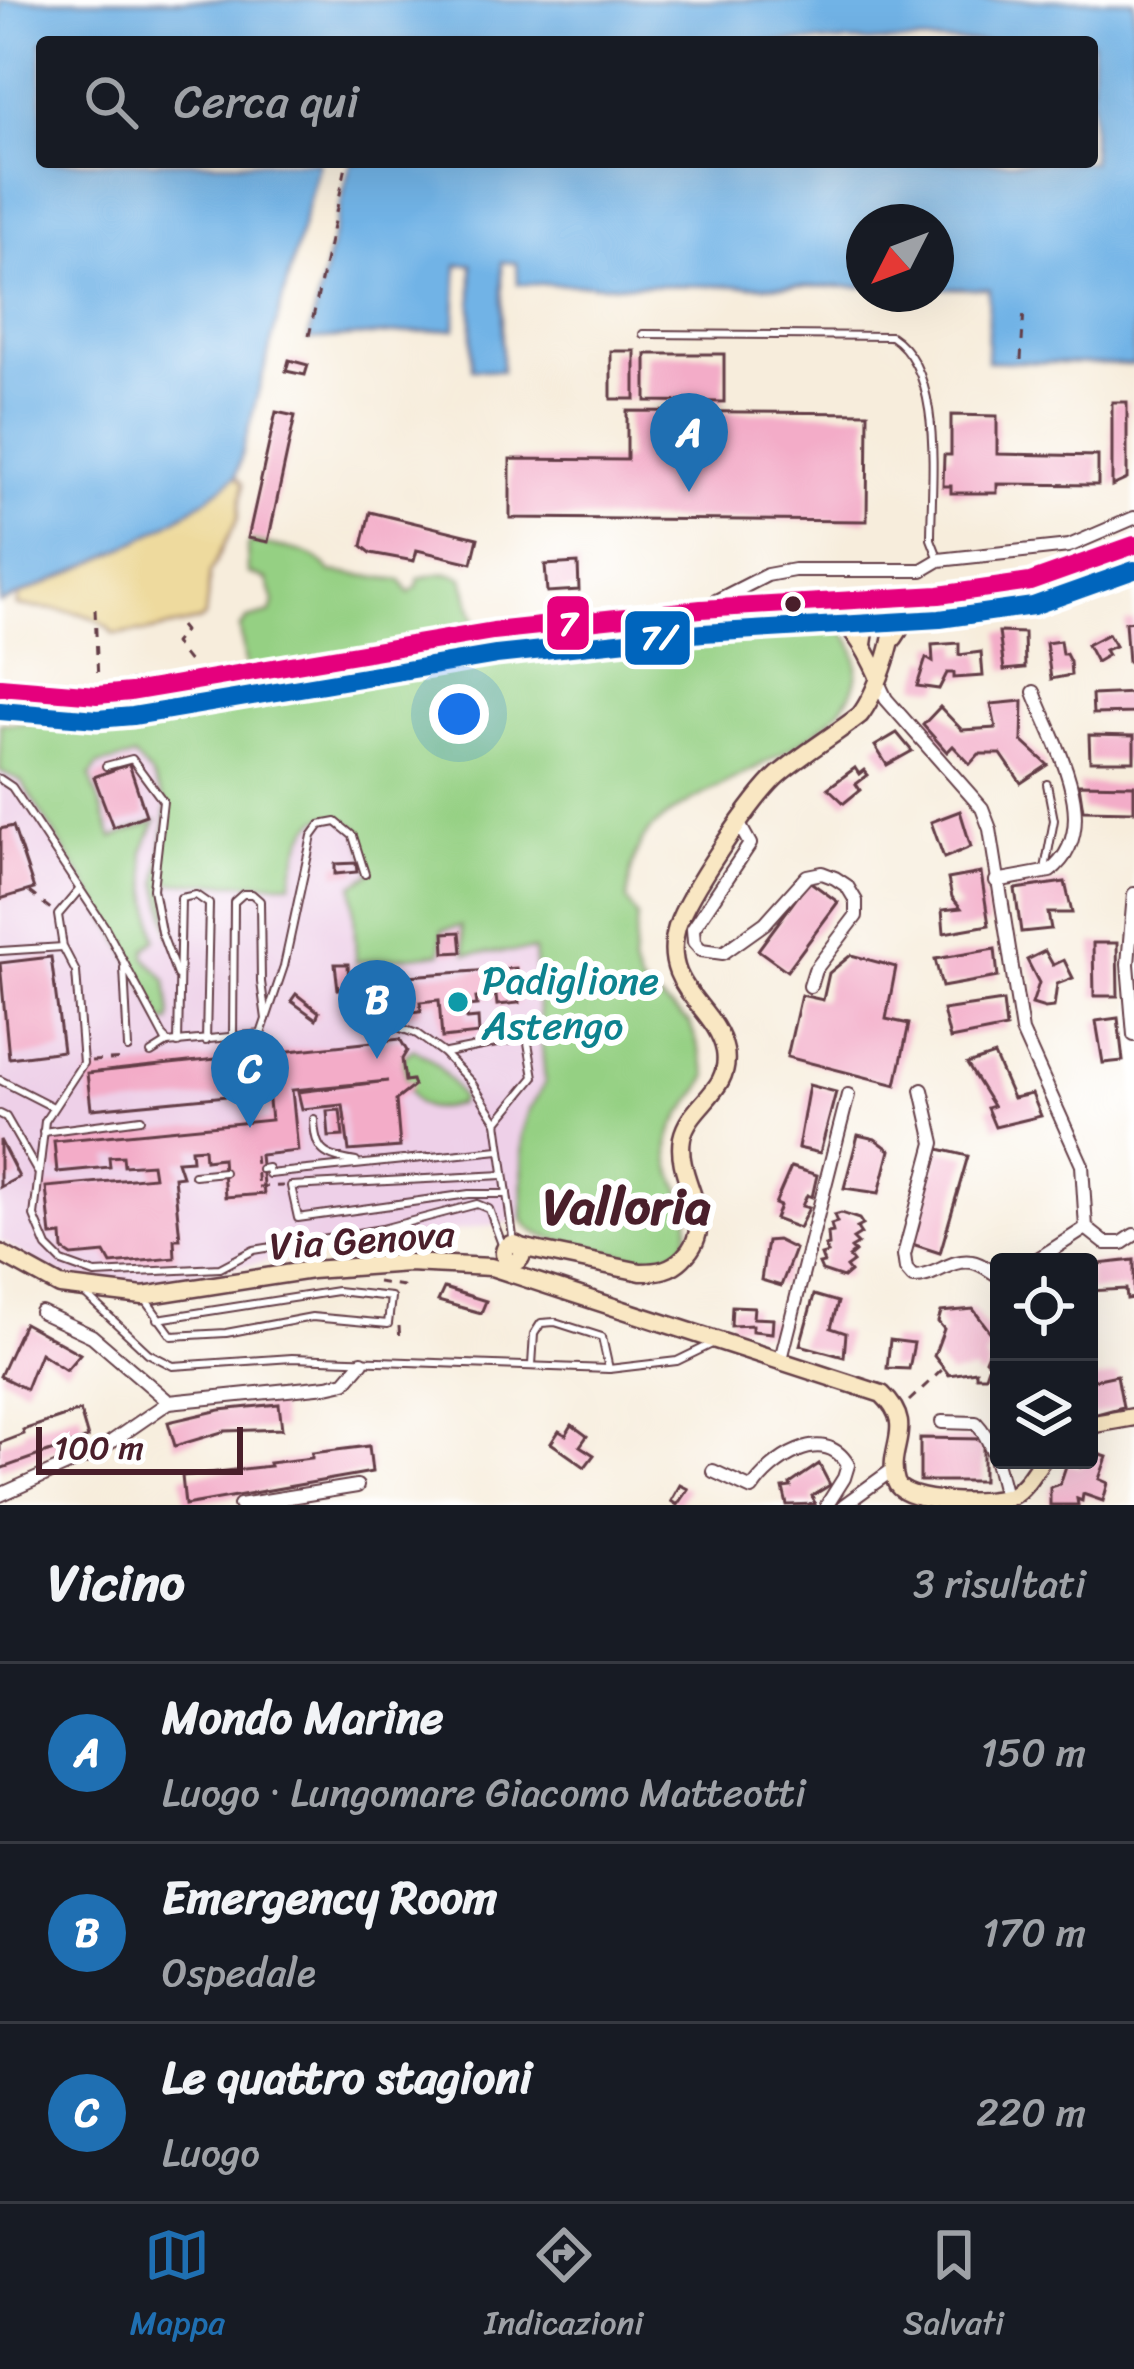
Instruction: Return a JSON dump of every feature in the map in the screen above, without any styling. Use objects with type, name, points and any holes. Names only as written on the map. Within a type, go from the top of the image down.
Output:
[{"type":"main road","points":[[493,631],[700,609],[939,596],[1030,582],[1083,567],[1134,545]]},
{"type":"main road","points":[[0,687],[97,694],[251,672]]},
{"type":"street","points":[[700,609],[767,575],[922,570],[939,560],[1070,546],[1134,518]]},
{"type":"street","points":[[890,643],[910,614],[939,596]]},
{"type":"street","points":[[510,1255],[657,1272],[690,1252],[700,1218],[683,1169],[681,1143],[690,1121],[723,1076],[726,1055],[720,1035],[679,975],[674,956],[676,930],[686,906],[776,777],[860,715],[872,700],[892,621],[879,601],[868,613],[863,644]]},
{"type":"street","points":[[823,604],[846,620],[863,644],[886,699],[982,808],[990,829],[1022,1031],[1082,1165],[1087,1228],[1105,1244],[1122,1243],[1134,1235]]},
{"type":"street","points":[[996,880],[1043,873],[1058,865],[1070,842],[1076,808],[1071,784],[1034,692]]},
{"type":"street","points":[[740,826],[750,844],[693,929],[694,942],[701,950],[723,953],[765,923],[807,876],[822,873],[847,886],[856,901],[856,916],[815,970],[810,986]]},
{"type":"street","points":[[1134,893],[1128,964],[1134,1035]]},
{"type":"street","points":[[922,1090],[934,1143],[904,1255],[906,1269],[923,1277],[974,1262],[990,1271]]},
{"type":"street","points":[[781,1359],[848,1095]]},
{"type":"street","points":[[1047,1253],[1087,1228]]},
{"type":"street","name":"Via Genova","points":[[0,1252],[40,1278],[82,1292],[143,1296],[311,1270],[408,1263],[479,1265],[510,1255],[718,1340],[860,1385],[887,1399],[901,1425],[895,1468]]},
{"type":"street","points":[[41,1312],[92,1336],[169,1402]]},
{"type":"street","name":"Via Genova","points":[[4,1498],[98,1451],[169,1402],[327,1386],[345,1382],[362,1362]]},
{"type":"street","points":[[1098,1423],[1134,1417]]},
{"type":"street","points":[[942,1422],[976,1423],[981,1428],[1006,1499]]},
{"type":"street","points":[[713,1471],[752,1489],[765,1472],[802,1446],[817,1445],[842,1455],[848,1465],[827,1505]]},
{"type":"street","points":[[895,1468],[896,1484],[910,1496],[956,1502],[1006,1499],[1035,1469]]},
{"type":"street","points":[[844,1505],[895,1468]]},
{"type":"street","points":[[241,1505],[357,1486]]},
{"type":"lane","points":[[643,334],[891,336],[905,345],[929,398],[931,538],[939,560]]},
{"type":"lane","points":[[106,766],[132,759],[163,801],[153,889],[161,932],[178,978]]},
{"type":"lane","points":[[0,779],[12,787],[105,927],[166,1043]]},
{"type":"lane","points":[[1043,873],[1054,820],[1047,784]]},
{"type":"lane","points":[[151,1053],[166,1043],[261,1034],[284,966],[312,836],[320,825],[336,822],[353,836],[365,874]]},
{"type":"lane","points":[[79,890],[58,915],[63,947],[76,972],[83,1063],[53,1107],[43,1132],[34,1216],[62,1262],[94,1274],[220,1268],[254,1250],[382,1228],[477,1204],[489,1209],[510,1255]]},
{"type":"lane","points":[[233,1039],[234,902],[242,894],[252,894],[260,901],[261,982],[267,1022]]},
{"type":"lane","points":[[178,1043],[181,898],[196,895],[209,904],[206,1041]]},
{"type":"lane","points":[[0,951],[63,947]]},
{"type":"lane","points":[[123,964],[128,1048]]},
{"type":"lane","points":[[376,1019],[417,1034],[443,1053],[471,1082],[497,1122],[510,1255]]},
{"type":"lane","points":[[443,1053],[527,1037],[534,1077],[497,1122]]},
{"type":"lane","points":[[0,1080],[53,1107]]},
{"type":"lane","points":[[0,1114],[37,1171]]},
{"type":"lane","points":[[43,1132],[141,1119]]},
{"type":"lane","points":[[314,1119],[315,1142],[324,1153],[365,1164]]},
{"type":"lane","points":[[261,1168],[268,1168],[269,1174],[499,1150]]},
{"type":"lane","points":[[194,1175],[224,1172]]},
{"type":"lane","points":[[503,1175],[291,1186],[298,1218],[470,1194],[507,1194]]},
{"type":"lane","name":"Via Genova","points":[[337,1291],[391,1297],[388,1324],[312,1317],[226,1333],[172,1336],[158,1318],[337,1291]]},
{"type":"lane","name":"Via Genova","points":[[82,1292],[148,1353],[172,1366],[292,1358],[609,1370],[677,1361],[718,1340]]},
{"type":"lane","points":[[143,1296],[158,1318]]},
{"type":"lane","points":[[532,1366],[534,1334],[541,1323],[555,1322],[602,1337],[609,1370]]},
{"type":"path","points":[[309,336],[346,168]]},
{"type":"path","points":[[1021,360],[1024,308]]},
{"type":"path","points":[[95,609],[97,694]]},
{"type":"path","points":[[180,626],[184,631],[174,643],[191,665]]},
{"type":"path","points":[[29,892],[58,915]]},
{"type":"path","points":[[128,1048],[128,1059]]},
{"type":"path","points":[[83,1063],[151,1053]]},
{"type":"path","points":[[255,1155],[258,1187],[291,1186]]},
{"type":"path","points":[[398,1312],[400,1342]]},
{"type":"path","points":[[908,1402],[943,1370]]},
{"type":"shaded area","points":[[135,757],[152,776],[167,805],[158,883],[167,933],[173,937],[167,883],[291,883],[304,831],[318,820],[333,818],[349,822],[363,839],[371,873],[356,880],[442,929],[462,926],[466,953],[535,950],[545,1083],[529,1110],[521,1168],[526,1187],[523,1220],[135,1283],[65,1276],[0,1240],[0,771],[21,781],[116,932],[136,975],[154,971],[145,957],[142,852],[155,827],[150,821],[112,838],[90,775],[98,765]]},
{"type":"green space","points":[[252,542],[305,553],[330,572],[401,580],[409,593],[419,578],[447,574],[463,578],[481,642],[499,655],[521,658],[565,628],[670,621],[670,631],[721,628],[722,620],[777,616],[832,624],[854,649],[856,681],[841,708],[814,733],[779,755],[671,813],[643,839],[633,864],[627,900],[637,917],[633,965],[641,985],[690,1023],[708,1075],[671,1137],[670,1164],[685,1202],[688,1231],[682,1245],[671,1253],[657,1257],[622,1254],[563,1241],[536,1232],[523,1220],[522,1133],[545,1083],[534,950],[466,954],[461,926],[442,930],[441,953],[356,962],[353,885],[371,873],[358,828],[328,817],[317,821],[302,841],[291,883],[167,883],[172,940],[158,883],[167,805],[152,776],[134,757],[98,765],[90,776],[112,838],[156,821],[143,852],[156,939],[145,957],[166,980],[171,1016],[170,1022],[163,1022],[116,932],[21,781],[0,771],[0,723],[56,719],[135,699],[162,710],[172,699],[248,684],[240,628],[247,619],[271,613],[274,602],[267,580],[248,573],[247,546]]},
{"type":"green space","points":[[413,1049],[447,1077],[461,1099],[458,1104],[432,1108],[416,1101],[402,1059]]},
{"type":"sand","points":[[236,476],[243,484],[238,518],[210,573],[205,617],[200,621],[113,634],[82,614],[17,606],[20,595],[160,529]]},
{"type":"water","points":[[0,0],[1134,0],[1134,365],[987,361],[989,289],[954,288],[954,204],[846,204],[846,287],[518,284],[517,263],[502,262],[502,371],[472,369],[472,264],[457,265],[455,329],[308,340],[350,168],[1098,168],[1098,36],[36,36],[36,168],[317,168],[236,476],[182,515],[93,563],[0,603]]},
{"type":"building","points":[[611,351],[635,351],[635,399],[611,399]]},
{"type":"building","points":[[646,354],[724,354],[724,402],[646,401]]},
{"type":"building","points":[[289,360],[308,365],[305,375],[286,371]]},
{"type":"building","points":[[1112,402],[1127,402],[1127,479],[1112,486]]},
{"type":"building","points":[[627,411],[868,413],[867,521],[510,518],[510,459],[627,460]]},
{"type":"building","points":[[276,412],[295,416],[268,542],[248,538]]},
{"type":"building","points":[[951,415],[997,416],[997,454],[1098,456],[1098,485],[997,484],[997,493],[951,493],[951,486],[943,486],[944,455],[951,455]]},
{"type":"building","points":[[370,512],[478,538],[472,563],[417,550],[414,561],[371,553],[362,546]]},
{"type":"building","points":[[578,563],[579,590],[547,592],[545,565]]},
{"type":"building","points":[[1134,621],[1134,662],[1128,662],[1125,622]]},
{"type":"building","points":[[999,632],[1024,633],[1025,668],[1004,670]]},
{"type":"building","points":[[1108,634],[1115,646],[1096,662],[1087,645]]},
{"type":"building","points":[[1060,641],[1071,675],[1051,679],[1046,643]]},
{"type":"building","points":[[959,643],[959,655],[981,652],[983,676],[954,678],[954,673],[947,673],[939,689],[917,686],[926,658],[933,662],[932,645]]},
{"type":"building","points":[[1134,693],[1134,713],[1093,714],[1092,695]]},
{"type":"building","points":[[1023,701],[1022,741],[1048,765],[1021,783],[1001,754],[979,754],[970,764],[953,746],[947,752],[923,725],[940,707],[962,730],[996,728],[991,704]]},
{"type":"building","points":[[897,733],[912,751],[887,765],[875,746]]},
{"type":"building","points":[[1089,735],[1134,736],[1134,761],[1090,761]]},
{"type":"building","points":[[129,764],[146,815],[113,827],[94,777]]},
{"type":"building","points":[[855,768],[868,775],[856,784],[860,790],[844,803],[828,788]]},
{"type":"building","points":[[1079,784],[1134,785],[1134,811],[1083,810]]},
{"type":"building","points":[[960,811],[971,847],[944,858],[931,822]]},
{"type":"building","points":[[13,826],[34,889],[0,899],[0,829]]},
{"type":"building","points":[[356,863],[357,872],[335,874],[335,864]]},
{"type":"building","points":[[981,873],[989,925],[944,933],[942,910],[961,908],[952,897],[948,879]]},
{"type":"building","points":[[809,881],[838,902],[787,971],[758,950]]},
{"type":"building","points":[[1065,882],[1072,913],[1048,913],[1051,929],[1021,932],[1015,889]]},
{"type":"building","points":[[460,932],[462,952],[445,953],[444,933]]},
{"type":"building","points":[[1093,943],[1117,943],[1118,996],[1094,996]]},
{"type":"building","points":[[995,949],[998,977],[942,987],[935,959]]},
{"type":"building","points":[[1045,951],[1053,965],[1064,960],[1073,978],[1057,984],[1054,1007],[1045,1008],[1032,1004],[1039,983],[1027,960]]},
{"type":"building","points":[[851,955],[896,967],[886,1019],[909,1024],[896,1085],[787,1057],[801,995],[823,1000],[829,973]]},
{"type":"building","points":[[51,957],[63,1051],[9,1058],[0,963]]},
{"type":"building","points":[[335,964],[348,964],[349,988],[338,989]]},
{"type":"building","name":"Padiglione Astengo","points":[[516,968],[519,1003],[497,1005],[496,996],[476,998],[477,1005],[467,1006],[467,1019],[478,1018],[479,1034],[442,1038],[439,1000],[420,1002],[421,1011],[398,1013],[398,1003],[385,1004],[385,998],[397,996],[395,977]]},
{"type":"building","points":[[296,994],[319,1012],[316,1019],[291,1001]]},
{"type":"building","points":[[1003,1001],[1006,1028],[950,1039],[943,1010]]},
{"type":"building","points":[[1118,1018],[1123,1061],[1103,1063],[1096,1021]]},
{"type":"building","points":[[400,1039],[407,1051],[402,1059],[405,1081],[412,1080],[414,1086],[396,1100],[400,1147],[349,1151],[343,1105],[302,1109],[298,1092],[388,1081],[292,1090],[298,1151],[260,1155],[264,1194],[225,1197],[222,1158],[205,1160],[204,1148],[191,1149],[192,1160],[177,1161],[182,1176],[174,1177],[180,1239],[174,1239],[175,1258],[111,1264],[105,1253],[72,1256],[63,1250],[62,1235],[51,1236],[46,1187],[154,1177],[152,1164],[124,1166],[123,1156],[109,1157],[110,1167],[57,1172],[54,1141],[271,1120],[268,1092],[91,1109],[87,1073]]},
{"type":"building","points":[[994,1055],[1013,1098],[1032,1094],[1041,1116],[995,1127],[987,1108],[993,1106],[967,1064]]},
{"type":"building","points":[[809,1085],[836,1092],[820,1153],[798,1148]]},
{"type":"building","points":[[340,1110],[343,1136],[329,1137],[327,1111]]},
{"type":"building","points":[[858,1135],[890,1150],[879,1193],[844,1188]]},
{"type":"building","points":[[0,1140],[19,1177],[0,1187]]},
{"type":"building","points":[[939,1149],[968,1156],[940,1253],[912,1244]]},
{"type":"building","points":[[791,1167],[817,1175],[812,1197],[807,1195],[802,1206],[809,1208],[799,1228],[775,1219],[780,1206],[775,1204]]},
{"type":"building","points":[[841,1213],[863,1225],[857,1228],[861,1234],[853,1239],[858,1244],[851,1248],[853,1262],[843,1278],[822,1271],[819,1264],[824,1263],[821,1255],[828,1253],[828,1233],[837,1222],[834,1215]]},
{"type":"building","points":[[777,1240],[795,1249],[781,1286],[761,1280],[767,1241]]},
{"type":"building","points":[[1134,1260],[1134,1298],[1127,1299],[1126,1289],[1098,1291],[1098,1264]]},
{"type":"building","points":[[444,1288],[486,1301],[481,1313],[438,1301]]},
{"type":"building","points":[[814,1295],[838,1302],[831,1328],[846,1333],[844,1357],[800,1345]]},
{"type":"building","points":[[732,1306],[754,1307],[753,1318],[773,1319],[772,1333],[752,1331],[752,1325],[731,1326]]},
{"type":"building","points":[[973,1309],[990,1332],[985,1376],[976,1376],[976,1371],[949,1375],[934,1356],[944,1329],[938,1322],[941,1312]]},
{"type":"building","points":[[24,1323],[80,1354],[66,1370],[40,1353],[26,1389],[0,1376]]},
{"type":"building","points":[[890,1340],[914,1343],[909,1369],[887,1368]]},
{"type":"building","points":[[1117,1375],[1123,1407],[1098,1414],[1098,1379]]},
{"type":"building","points":[[279,1404],[282,1429],[225,1431],[175,1446],[168,1422],[220,1410]]},
{"type":"building","points":[[80,1411],[88,1438],[0,1469],[0,1443]]},
{"type":"building","points":[[572,1425],[587,1436],[580,1446],[594,1455],[585,1467],[551,1443],[559,1431],[566,1435]]},
{"type":"building","points":[[920,1438],[983,1439],[983,1481],[920,1481]]},
{"type":"building","points":[[369,1446],[372,1472],[185,1505],[182,1476],[270,1466],[312,1458],[312,1453]]},
{"type":"building","points":[[1098,1454],[1107,1457],[1099,1479],[1108,1483],[1103,1501],[1083,1494],[1078,1505],[1050,1505],[1050,1487],[1060,1484],[1065,1469],[1098,1469]]},
{"type":"building","points":[[819,1464],[830,1485],[812,1496],[815,1504],[787,1505],[783,1488],[791,1487]]},
{"type":"building","points":[[680,1485],[688,1489],[677,1505],[671,1501]]},
{"type":"tunnel","points":[[251,672],[493,631]]},
{"type":"transit line","name":"7","points":[[0,687],[97,695],[131,692],[493,631],[701,609],[939,595],[1030,582],[1134,545]]},
{"type":"transit line","name":"7/","points":[[0,711],[97,719],[133,716],[496,655],[703,633],[940,619],[1033,606],[1134,570]]},
{"type":"place","name":"Mondo Marine","points":[[689,492]]},
{"type":"place","name":"Padiglione Astengo","points":[[458,1002]]},
{"type":"place","name":"Emergency Room","points":[[377,1059]]},
{"type":"place","name":"Le quattro stagioni","points":[[250,1128]]},
{"type":"district","name":"Valloria","points":[[627,1206]]}]
